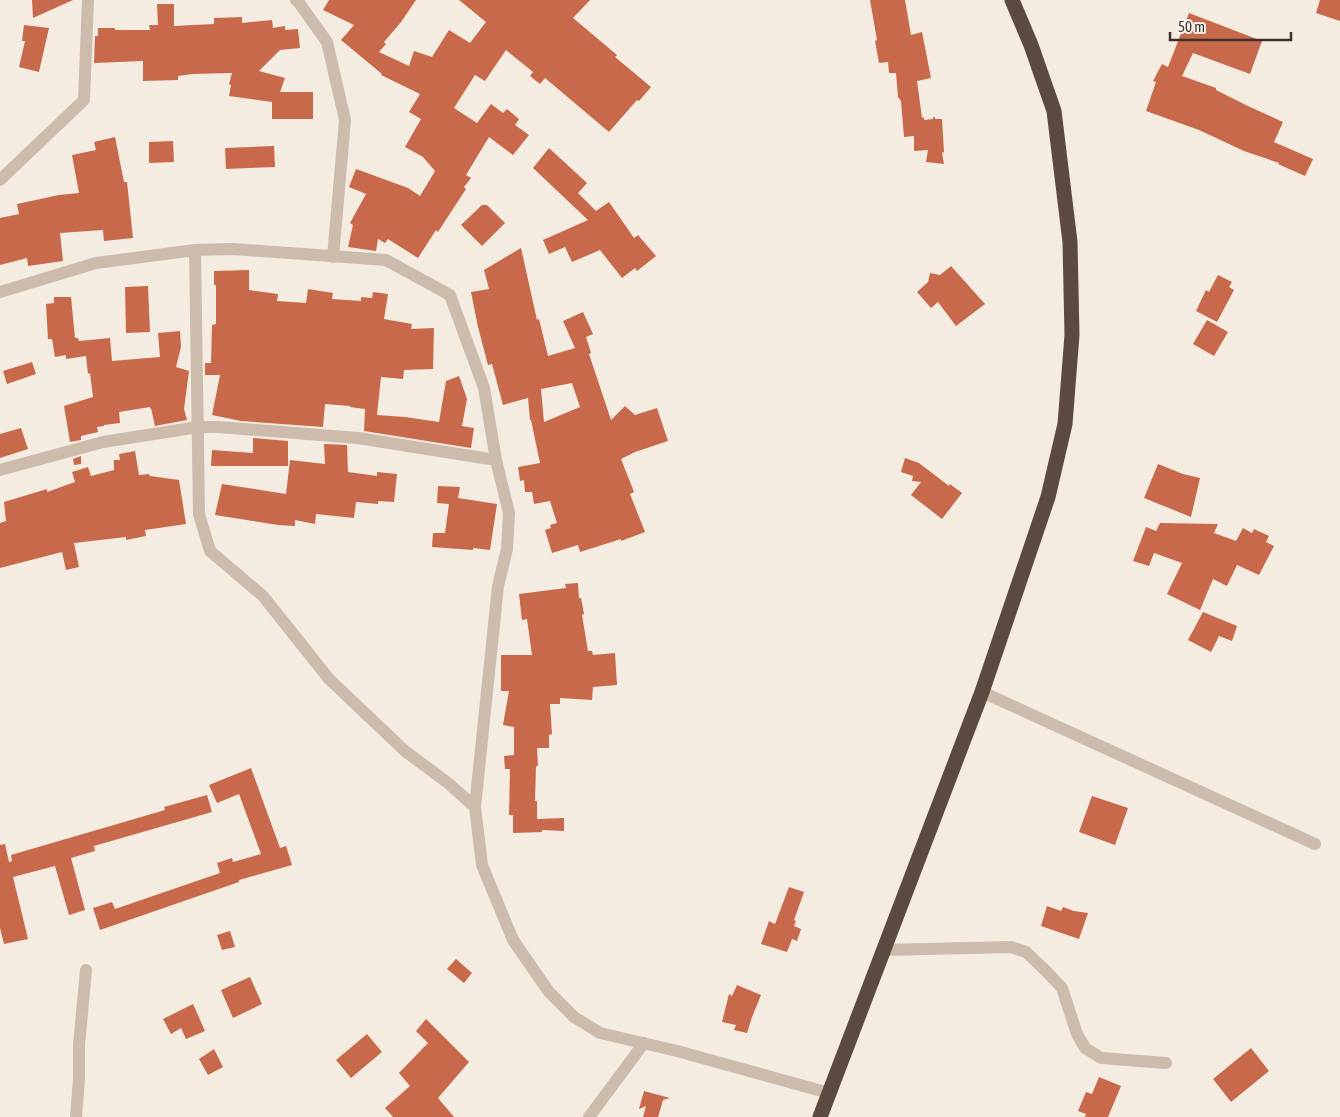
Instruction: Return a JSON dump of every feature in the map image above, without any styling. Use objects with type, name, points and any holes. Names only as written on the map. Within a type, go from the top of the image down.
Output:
[{"type":"highway","points":[[820,1117],[982,692],[1048,497],[1065,424],[1072,335],[1070,242],[1054,110],[1031,45],[1012,0]]},
{"type":"street","points":[[0,180],[84,100],[88,0]]},
{"type":"street","points":[[296,0],[298,0],[327,42],[345,120],[332,257]]},
{"type":"street","points":[[0,292],[96,263],[195,250],[232,249],[386,260],[450,295],[484,388],[496,460],[509,513],[507,549],[498,586],[475,807],[482,865],[513,940],[549,992],[574,1017],[600,1033],[829,1093]]},
{"type":"street","points":[[195,250],[199,514],[210,550],[263,596],[329,679],[405,751],[448,783],[475,807]]},
{"type":"street","points":[[0,470],[103,442],[198,427],[358,438],[496,460]]},
{"type":"street","points":[[982,692],[1315,844]]},
{"type":"street","points":[[884,950],[1011,947],[1026,952],[1062,988],[1077,1034],[1085,1048],[1101,1058],[1166,1063]]},
{"type":"street","points":[[76,1117],[79,1045],[86,970]]},
{"type":"street","points":[[589,1117],[644,1043]]},
{"type":"building","points":[[32,0],[73,0],[33,18]]},
{"type":"building","points":[[329,0],[416,0],[384,42],[386,44],[379,52],[409,66],[414,51],[432,57],[449,30],[470,43],[486,22],[459,0],[590,0],[573,18],[651,87],[609,132],[545,78],[540,84],[530,76],[533,72],[506,50],[485,81],[475,75],[454,108],[477,123],[491,104],[503,113],[507,109],[519,119],[515,125],[529,135],[513,155],[489,137],[466,175],[471,178],[464,187],[466,189],[438,232],[436,230],[418,258],[388,239],[385,243],[378,239],[376,251],[348,247],[353,225],[350,223],[366,194],[349,187],[356,169],[408,188],[420,196],[435,171],[423,157],[405,147],[421,119],[409,112],[420,94],[381,75],[341,40],[354,25],[323,10]]},
{"type":"building","points":[[870,0],[905,0],[911,35],[922,32],[931,78],[917,81],[922,118],[924,117],[924,120],[933,119],[933,117],[935,119],[942,119],[944,152],[942,153],[944,164],[926,162],[928,150],[914,151],[914,136],[904,137],[896,73],[889,73],[888,62],[879,63]]},
{"type":"building","points":[[1320,0],[1340,0],[1340,21],[1316,13]]},
{"type":"building","points":[[157,4],[174,4],[174,26],[214,24],[214,18],[242,17],[242,23],[272,20],[273,28],[285,26],[285,30],[298,29],[300,48],[280,50],[259,71],[285,78],[280,92],[313,92],[313,119],[272,119],[272,102],[229,96],[231,85],[229,84],[232,73],[192,74],[178,76],[178,80],[143,81],[143,61],[94,63],[95,36],[98,36],[98,28],[150,30],[149,25],[158,25]]},
{"type":"building","points":[[1189,13],[1262,41],[1250,74],[1193,53],[1182,76],[1216,88],[1216,90],[1283,122],[1274,142],[1313,159],[1305,176],[1279,163],[1244,151],[1199,130],[1146,111],[1156,82],[1153,81],[1162,64],[1168,67]]},
{"type":"building","points":[[24,25],[49,28],[39,72],[19,67],[25,41],[22,41]]},
{"type":"building","points":[[115,137],[124,182],[127,182],[133,238],[104,241],[103,230],[60,233],[63,261],[28,266],[27,258],[0,265],[0,218],[19,214],[17,204],[59,195],[79,193],[72,155],[96,150],[94,142]]},
{"type":"building","points":[[173,141],[174,162],[149,163],[149,142]]},
{"type":"building","points":[[274,146],[275,167],[226,169],[225,148]]},
{"type":"building","points":[[549,148],[587,183],[578,193],[596,211],[609,202],[634,238],[638,235],[656,256],[637,271],[635,268],[622,278],[600,250],[572,262],[565,247],[549,254],[543,240],[588,220],[533,168]]},
{"type":"building","points":[[482,205],[487,205],[505,223],[482,246],[461,225]]},
{"type":"building","points":[[521,248],[537,320],[539,319],[548,356],[575,348],[563,321],[583,312],[593,334],[586,337],[591,353],[589,354],[611,420],[625,406],[635,415],[657,408],[668,441],[635,452],[621,459],[634,492],[630,494],[645,532],[621,541],[621,539],[580,552],[578,545],[552,553],[545,530],[551,528],[550,525],[557,523],[550,501],[534,504],[532,492],[525,492],[524,480],[520,481],[518,467],[540,463],[530,420],[528,398],[503,405],[492,364],[488,365],[478,327],[471,292],[489,289],[484,270]],"holes":[[[572,383],[580,407],[544,422],[541,389]]]},
{"type":"building","points":[[951,266],[985,304],[956,326],[938,302],[931,308],[917,292],[928,282],[930,273],[940,275]]},
{"type":"building","points":[[249,270],[249,290],[278,294],[277,301],[306,303],[308,289],[333,293],[332,299],[361,301],[361,297],[372,298],[373,292],[388,294],[384,319],[412,324],[411,329],[434,328],[433,369],[404,370],[403,379],[381,377],[377,415],[439,422],[446,381],[459,376],[467,399],[462,426],[474,428],[471,448],[364,431],[365,409],[350,406],[325,404],[323,427],[241,421],[212,415],[220,375],[205,375],[205,363],[211,363],[212,325],[216,324],[214,271]]},
{"type":"building","points":[[1218,275],[1232,282],[1229,287],[1234,290],[1217,322],[1196,311],[1206,290],[1209,292]]},
{"type":"building","points":[[148,286],[150,332],[126,333],[125,287]]},
{"type":"building","points":[[54,297],[71,297],[75,338],[78,338],[79,341],[110,338],[112,361],[160,357],[158,333],[180,331],[181,347],[176,367],[189,371],[184,409],[187,420],[155,426],[150,407],[119,412],[120,423],[97,427],[98,432],[81,436],[81,440],[70,442],[64,406],[93,397],[86,356],[66,359],[66,355],[55,357],[52,339],[48,339],[46,304],[54,303]]},
{"type":"building","points":[[1207,320],[1228,332],[1214,356],[1193,344]]},
{"type":"building","points":[[32,362],[36,374],[7,384],[3,371]]},
{"type":"building","points":[[21,428],[28,449],[0,458],[0,434]]},
{"type":"building","points":[[253,438],[288,441],[288,466],[211,466],[212,450],[253,453]]},
{"type":"building","points":[[324,444],[347,445],[348,472],[377,476],[377,472],[397,474],[394,502],[378,501],[378,504],[356,502],[354,518],[316,514],[315,524],[295,520],[295,526],[215,515],[222,484],[286,494],[290,460],[325,464]]},
{"type":"building","points":[[135,451],[139,475],[149,474],[150,476],[179,480],[186,524],[145,530],[146,536],[126,540],[126,537],[74,543],[79,567],[66,570],[62,552],[0,568],[0,523],[6,521],[4,502],[47,489],[47,492],[75,482],[72,472],[88,467],[91,476],[114,470],[114,460],[120,460],[119,454]]},
{"type":"building","points":[[81,456],[81,464],[74,465],[73,459]]},
{"type":"building","points":[[905,458],[919,463],[949,486],[950,484],[962,493],[942,519],[911,495],[921,482],[912,481],[913,476],[901,472]]},
{"type":"building","points":[[1158,464],[1183,474],[1200,478],[1191,517],[1144,498]]},
{"type":"building","points":[[438,486],[460,487],[458,498],[497,504],[490,550],[432,547],[433,533],[445,533],[449,504],[437,503]]},
{"type":"building","points":[[1160,523],[1218,524],[1214,533],[1236,541],[1243,528],[1252,533],[1254,529],[1269,536],[1266,542],[1274,546],[1259,575],[1237,565],[1227,586],[1213,579],[1200,610],[1167,594],[1182,563],[1154,553],[1149,566],[1133,561],[1146,527],[1156,531]]},
{"type":"building","points":[[578,583],[588,651],[592,651],[593,655],[615,653],[617,685],[593,687],[592,700],[560,698],[560,704],[550,704],[552,734],[549,735],[549,748],[537,748],[538,766],[536,766],[535,801],[537,801],[537,819],[564,818],[564,831],[542,830],[542,832],[513,833],[513,815],[509,815],[510,769],[505,769],[504,756],[514,755],[514,727],[503,725],[509,691],[501,691],[501,655],[532,655],[527,619],[522,620],[519,594],[566,588],[565,584]]},
{"type":"building","points":[[1203,612],[1237,626],[1232,641],[1219,636],[1211,652],[1188,640]]},
{"type":"building","points":[[251,768],[280,848],[286,846],[292,865],[239,880],[239,882],[100,930],[93,908],[112,902],[115,909],[220,873],[217,863],[232,858],[233,862],[261,854],[239,794],[217,803],[209,785]]},
{"type":"building","points":[[207,795],[212,812],[94,846],[95,851],[71,858],[85,910],[69,915],[55,866],[13,877],[28,939],[4,944],[0,928],[0,845],[5,844],[9,862],[12,861],[11,855],[165,810],[164,807]]},
{"type":"building","points":[[1092,796],[1128,808],[1115,845],[1079,832]]},
{"type":"building","points":[[789,887],[804,892],[794,920],[796,921],[794,926],[801,929],[797,941],[792,939],[787,952],[761,944],[769,921],[775,924]]},
{"type":"building","points":[[1047,906],[1061,911],[1063,907],[1088,913],[1079,939],[1041,926]]},
{"type":"building","points":[[230,931],[235,947],[222,950],[217,935]]},
{"type":"building","points":[[456,959],[472,973],[464,983],[447,969]]},
{"type":"building","points":[[250,977],[262,1004],[233,1018],[221,990]]},
{"type":"building","points":[[737,985],[761,995],[747,1033],[734,1030],[736,1025],[722,1022],[729,994],[732,996]]},
{"type":"building","points":[[193,1004],[205,1031],[186,1039],[181,1028],[171,1034],[163,1019]]},
{"type":"building","points":[[426,1019],[469,1062],[438,1098],[454,1117],[393,1117],[385,1108],[410,1086],[399,1073],[428,1043],[416,1031]]},
{"type":"building","points":[[367,1034],[382,1052],[351,1078],[336,1060]]},
{"type":"building","points":[[1251,1048],[1269,1071],[1231,1102],[1213,1079]]},
{"type":"building","points":[[214,1049],[223,1067],[208,1075],[199,1059]]},
{"type":"building","points":[[1099,1077],[1121,1086],[1108,1117],[1085,1117],[1086,1114],[1078,1111],[1086,1092],[1092,1094]]},
{"type":"building","points":[[644,1091],[670,1098],[663,1100],[658,1117],[643,1117],[646,1106],[639,1109]]}]
